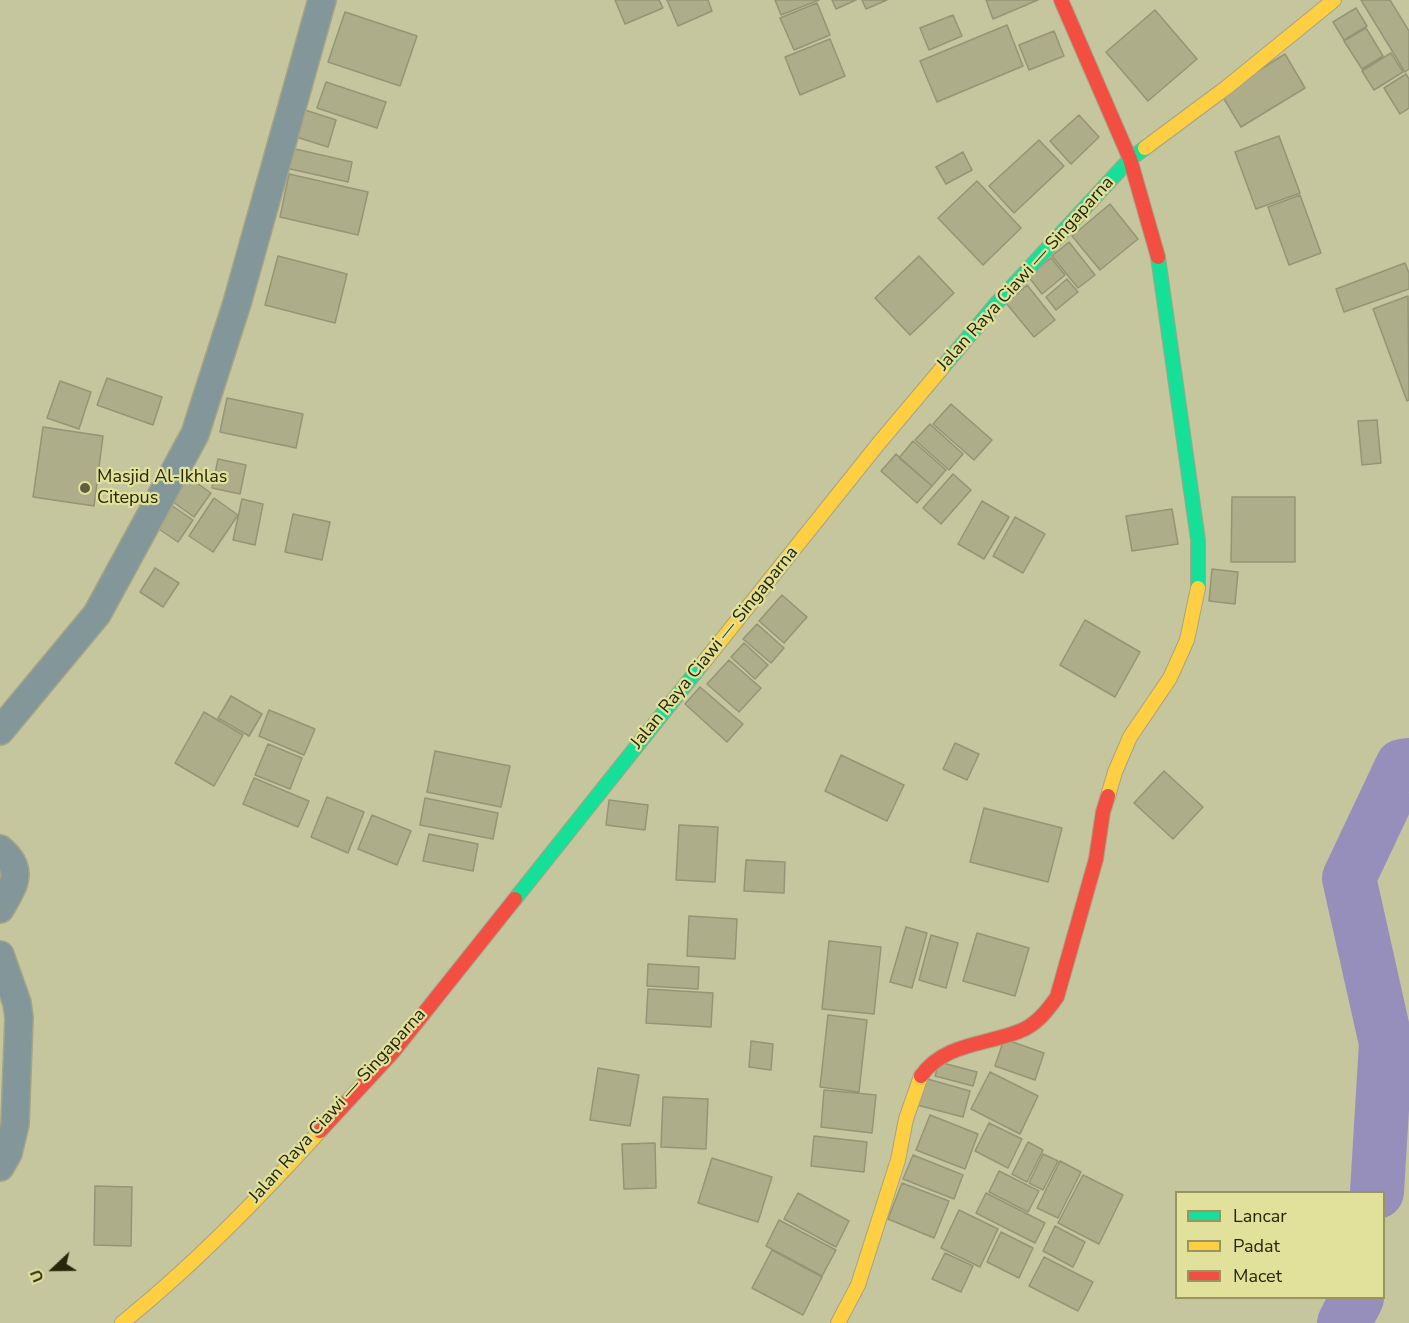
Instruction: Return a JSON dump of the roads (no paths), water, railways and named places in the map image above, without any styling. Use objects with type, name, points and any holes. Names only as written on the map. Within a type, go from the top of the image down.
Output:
[{"type":"main road","points":[[838,1323],[858,1285],[898,1160],[912,1100],[923,1073],[942,1055],[1021,1031],[1047,1011],[1057,997],[1096,859],[1103,812],[1115,772],[1130,737],[1170,678],[1187,640],[1199,581],[1198,540],[1159,259],[1130,159],[1061,0]]},
{"type":"main road","name":"Jalan Raya Ciawi — Singaparna","points":[[122,1323],[168,1286],[285,1169],[393,1052],[879,443],[996,304],[1130,159],[1227,87],[1334,0]]},
{"type":"street","points":[[0,731],[97,614],[195,434],[237,303],[322,0]]},
{"type":"street","points":[[0,849],[10,858],[15,867],[15,877],[13,887],[0,909]]},
{"type":"street","points":[[0,956],[17,1003],[19,1018],[15,1124],[8,1153],[0,1167]]},
{"type":"waterway","points":[[1377,1191],[1386,1043],[1349,878],[1402,766],[1409,765]]},
{"type":"waterway","points":[[1344,1323],[1356,1299]]},
{"type":"place","name":"Masjid Al-Ikhlas Citepus","points":[[85,488]]}]
